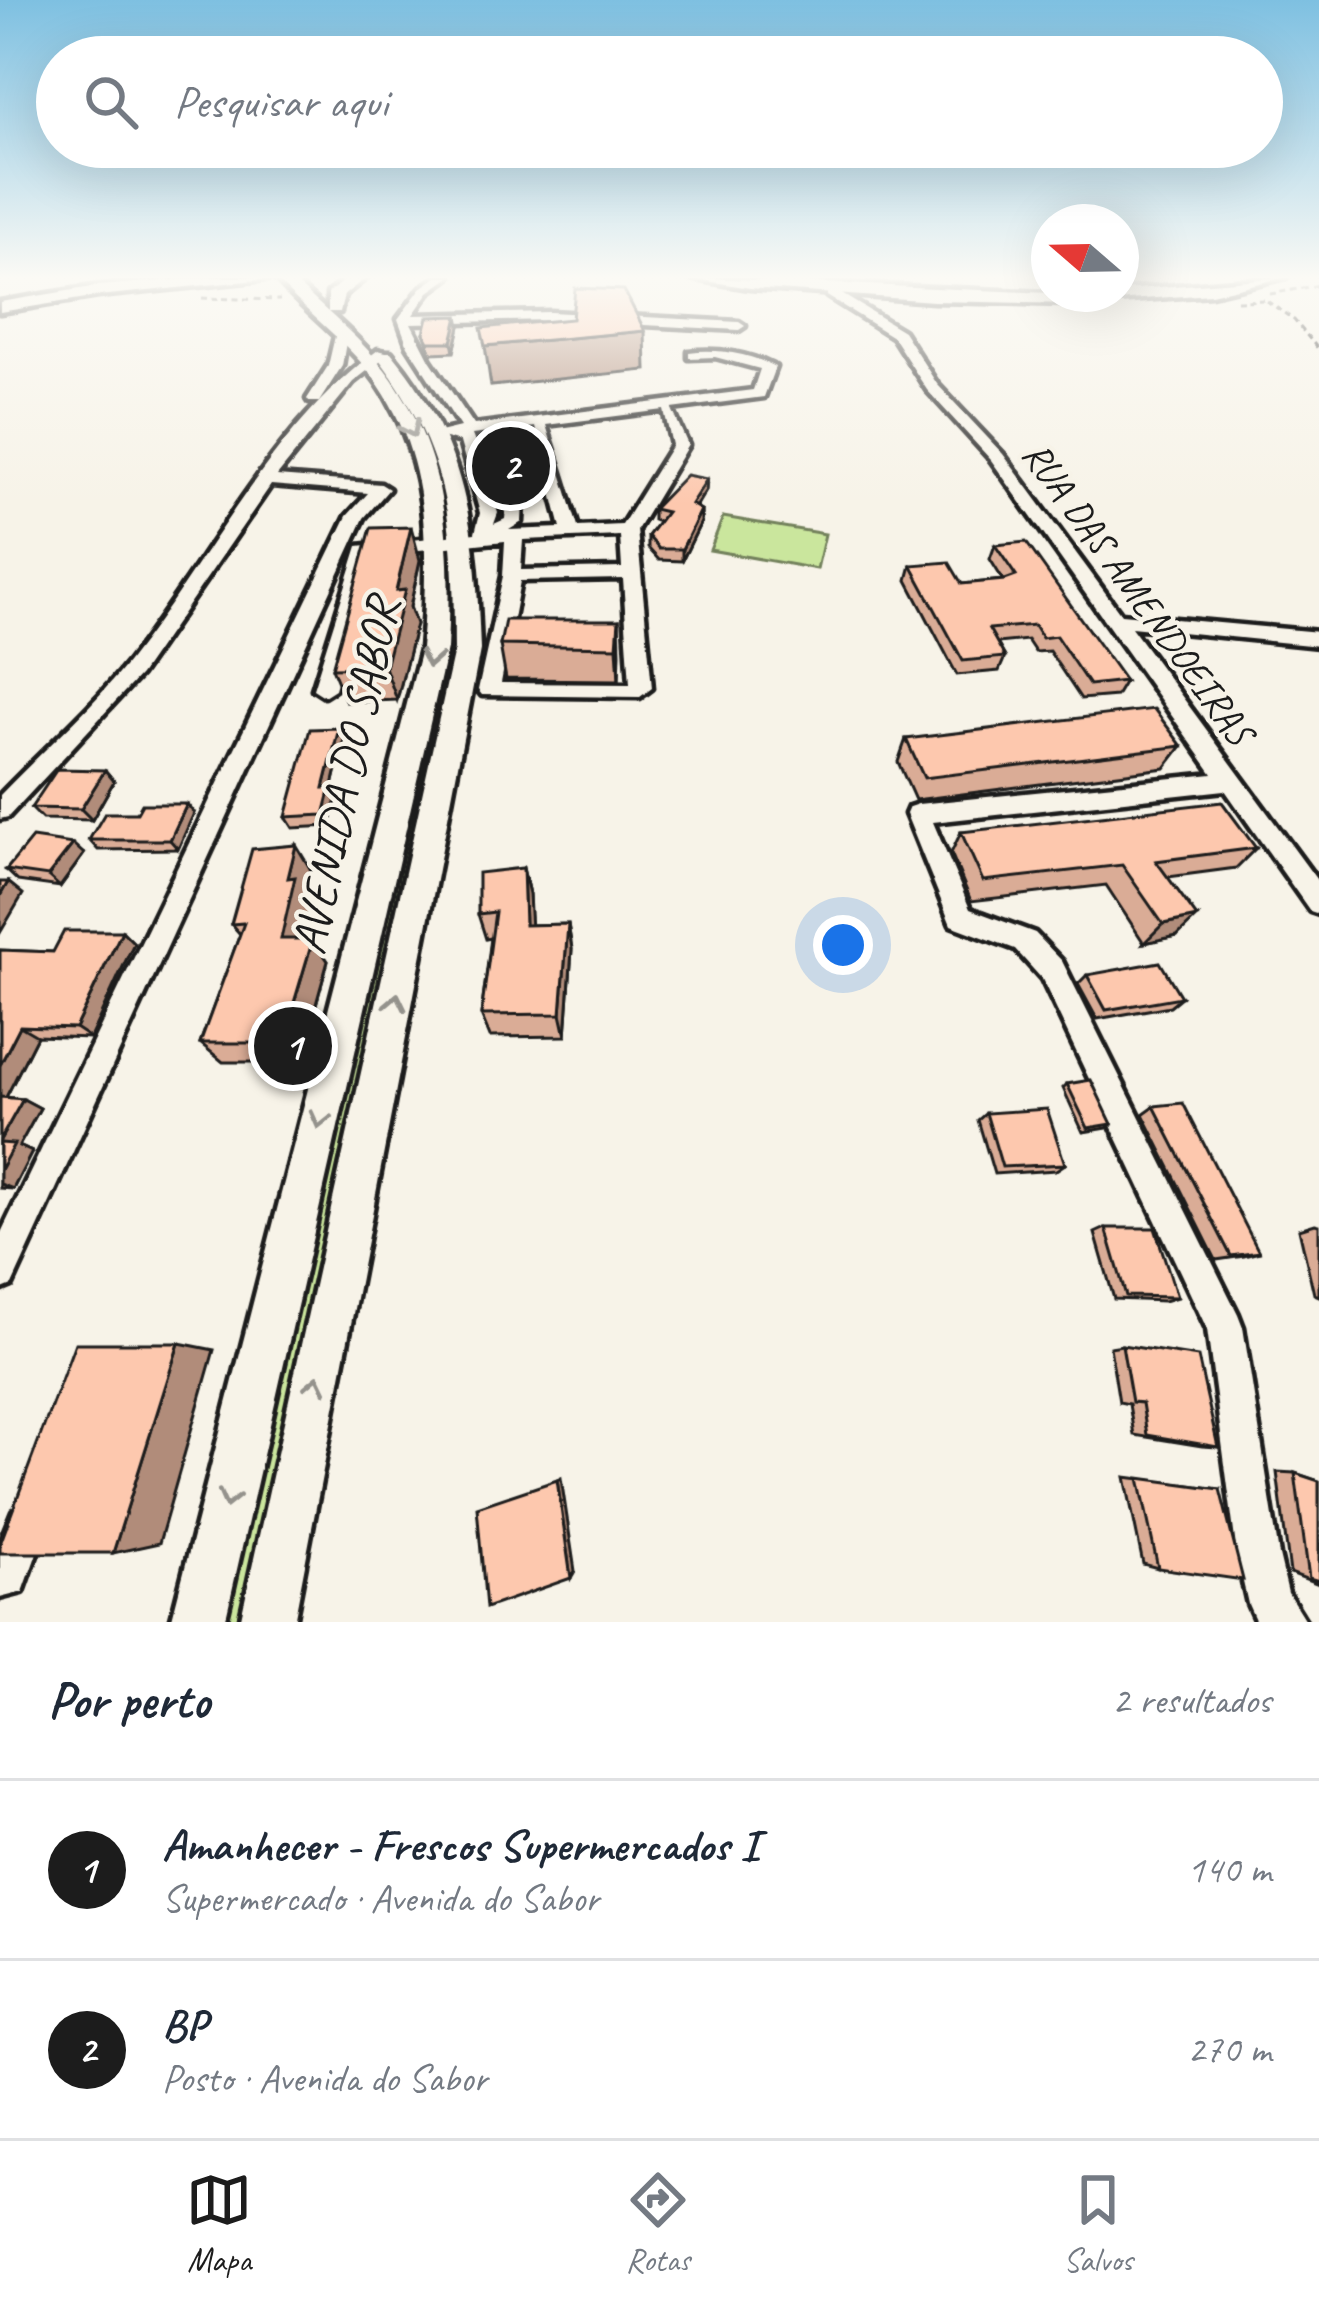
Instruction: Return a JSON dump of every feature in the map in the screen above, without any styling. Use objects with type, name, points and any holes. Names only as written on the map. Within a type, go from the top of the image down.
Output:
[{"type":"main road","name":"AVENIDA DO SABOR","points":[[368,353],[378,359]]},
{"type":"main road","name":"AVENIDA DO SABOR","points":[[267,1622],[467,650],[455,476],[440,434],[373,353]]},
{"type":"main road","name":"AVENIDA DO SABOR","points":[[198,1622],[463,540],[418,439],[404,389]]},
{"type":"street","points":[[288,449],[335,366],[338,353]]},
{"type":"street","points":[[418,353],[447,388],[468,434],[489,513],[463,540]]},
{"type":"street","points":[[440,434],[759,394],[767,367],[716,353],[694,355]]},
{"type":"street","name":"RUA DAS AMENDOEIRAS","points":[[910,353],[932,386],[997,457],[1319,903]]},
{"type":"street","points":[[335,366],[378,359]]},
{"type":"street","points":[[0,810],[133,670],[288,449],[348,379],[378,359]]},
{"type":"street","points":[[311,424],[347,392],[404,389]]},
{"type":"street","points":[[514,535],[514,634],[489,691],[633,692],[641,688],[625,631],[632,573],[628,530],[680,446],[669,413]]},
{"type":"street","points":[[541,428],[571,532]]},
{"type":"street","points":[[463,540],[513,522],[516,482],[490,468],[485,443],[468,434]]},
{"type":"street","points":[[0,1273],[356,516],[381,489],[264,480]]},
{"type":"street","points":[[324,689],[364,550],[514,535],[628,530]]},
{"type":"street","points":[[512,576],[632,573]]},
{"type":"street","points":[[1111,620],[1319,639]]},
{"type":"street","points":[[1228,781],[918,814],[960,917],[1024,941],[1052,970],[1085,1028],[1225,1327],[1258,1555],[1269,1604],[1283,1622]]},
{"type":"street","points":[[3,1584],[39,1494]]},
{"type":"green space","points":[[723,517],[825,534],[817,569],[710,550]]},
{"type":"green space","points":[[451,568],[456,570],[452,633],[456,651],[398,925],[384,925],[443,663]]},
{"type":"green space","points":[[382,937],[397,937],[245,1622],[221,1622]]},
{"type":"building","points":[[517,445],[532,484],[527,484],[525,472],[500,461],[514,456]]},
{"type":"building","points":[[686,475],[707,479],[691,504],[701,510],[682,549],[659,549],[648,536],[666,512],[653,509]]},
{"type":"building","points":[[411,527],[396,591],[405,590],[385,667],[332,668],[371,528]]},
{"type":"building","points":[[1026,542],[1125,681],[1089,685],[1056,636],[1042,638],[1034,625],[989,629],[1005,657],[963,661],[911,565],[949,562],[962,584],[1005,580],[1016,576],[995,545]]},
{"type":"building","points":[[505,620],[619,620],[617,647],[500,645]]},
{"type":"building","points":[[1154,709],[1182,746],[924,778],[906,739]]},
{"type":"building","points":[[339,728],[324,788],[331,788],[324,815],[286,817],[310,729]]},
{"type":"building","points":[[57,769],[105,770],[81,809],[31,808]]},
{"type":"building","points":[[1222,802],[1256,848],[1156,861],[1197,917],[1163,924],[1122,865],[983,881],[961,832]]},
{"type":"building","points":[[142,804],[187,804],[170,840],[89,840],[105,813],[137,813]]},
{"type":"building","points":[[32,838],[73,844],[48,876],[6,870]]},
{"type":"building","points":[[296,845],[288,878],[295,877],[281,939],[313,939],[282,1043],[200,1043],[244,923],[231,924],[252,849]]},
{"type":"building","points":[[523,868],[525,925],[568,924],[561,1014],[481,1015],[495,912],[478,914],[478,873]]},
{"type":"building","points":[[64,931],[122,931],[75,1028],[20,1026],[0,1065],[0,950],[53,952]]},
{"type":"building","points":[[1160,962],[1181,997],[1106,1010],[1087,975]]},
{"type":"building","points":[[1091,1080],[1112,1124],[1088,1128],[1067,1084]]},
{"type":"building","points":[[0,1097],[23,1099],[0,1140]]},
{"type":"building","points":[[1183,1103],[1259,1252],[1231,1256],[1154,1106]]},
{"type":"building","points":[[1047,1109],[1065,1164],[1002,1167],[986,1113]]},
{"type":"building","points":[[0,1143],[14,1144],[0,1170]]},
{"type":"building","points":[[1106,1228],[1155,1228],[1177,1297],[1126,1296]]},
{"type":"building","points":[[75,1343],[179,1343],[113,1553],[0,1553],[0,1544]]},
{"type":"building","points":[[1122,1345],[1198,1357],[1218,1447],[1147,1435],[1142,1403],[1132,1402]]},
{"type":"building","points":[[1295,1473],[1319,1481],[1319,1581],[1309,1578]]},
{"type":"building","points":[[1139,1478],[1220,1489],[1243,1580],[1158,1568]]},
{"type":"building","points":[[557,1480],[571,1578],[486,1608],[477,1507]]},
{"type":"place","name":"BP","points":[[511,466]]},
{"type":"place","name":"Amanhecer - Frescos Supermercados I","points":[[293,1046]]}]
